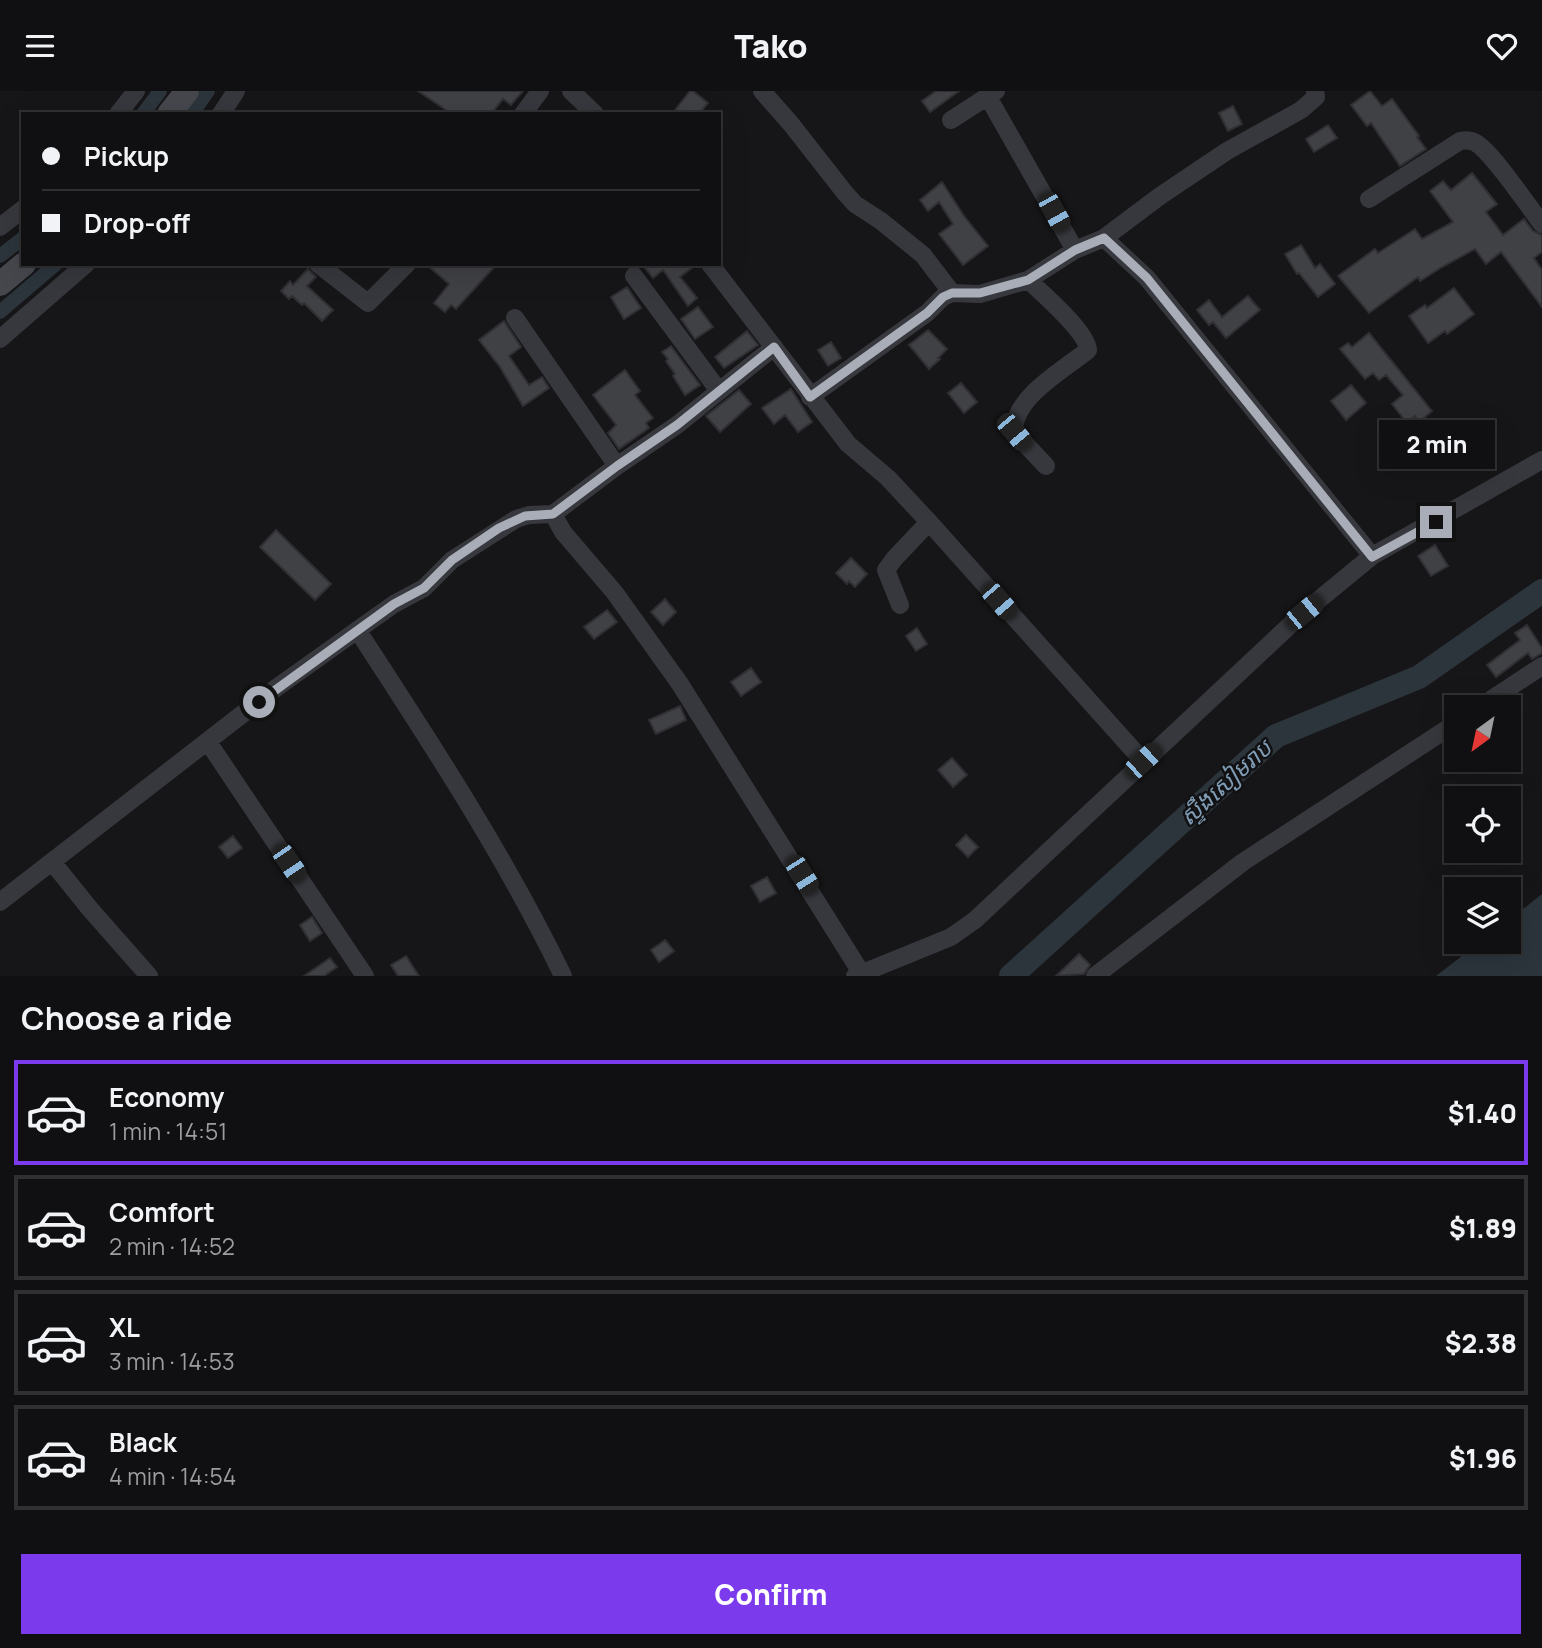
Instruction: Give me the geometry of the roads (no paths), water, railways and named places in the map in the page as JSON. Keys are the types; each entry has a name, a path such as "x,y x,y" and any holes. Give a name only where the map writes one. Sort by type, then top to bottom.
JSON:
{"street":[{"path":"120,112 136,91"},
{"path":"171,112 187,91"},
{"path":"222,112 236,91"},
{"path":"524,112 540,91"},
{"path":"571,91 593,112"},
{"path":"762,91 855,204 923,255 952,293"},
{"path":"810,397 952,293 980,293 1028,280 1075,250 1104,238 1227,151 1301,110 1316,97 1315,91"},
{"path":"951,120 992,94 1075,250"},
{"path":"1369,199 1460,141 1467,140 1475,142 1488,154 1542,224"},
{"path":"0,227 21,211"},
{"path":"1104,238 1147,278 1372,557"},
{"path":"0,284 22,266"},
{"path":"0,339 84,266"},
{"path":"321,266 368,303 405,266"},
{"path":"712,266 848,444 888,478 929,522 1143,761"},
{"path":"634,276 719,391"},
{"path":"1028,280 1088,343 1088,350 1024,402 1014,422 1014,432 1046,466"},
{"path":"515,318 617,466"},
{"path":"0,902 276,688 394,604 424,588 452,560 499,528 525,516 553,514 677,425 774,347"},
{"path":"553,514 563,532 615,593 680,684 858,975 951,937 975,920 1304,612 1372,557 1542,460"},
{"path":"900,605 886,570 929,522"},
{"path":"358,632 485,833 563,976"},
{"path":"1498,695 1542,666"},
{"path":"1096,976 1243,862 1444,731"},
{"path":"208,742 365,976"},
{"path":"53,863 149,976"}],"waterway":[{"path":"144,112 160,91"},
{"path":"193,112 208,91"},
{"path":"0,256 21,240"},
{"path":"0,312 54,266"},
{"name":"ស្ទឹងសៀមរាប","path":"1011,976 1276,736 1419,677 1542,591"}]}
